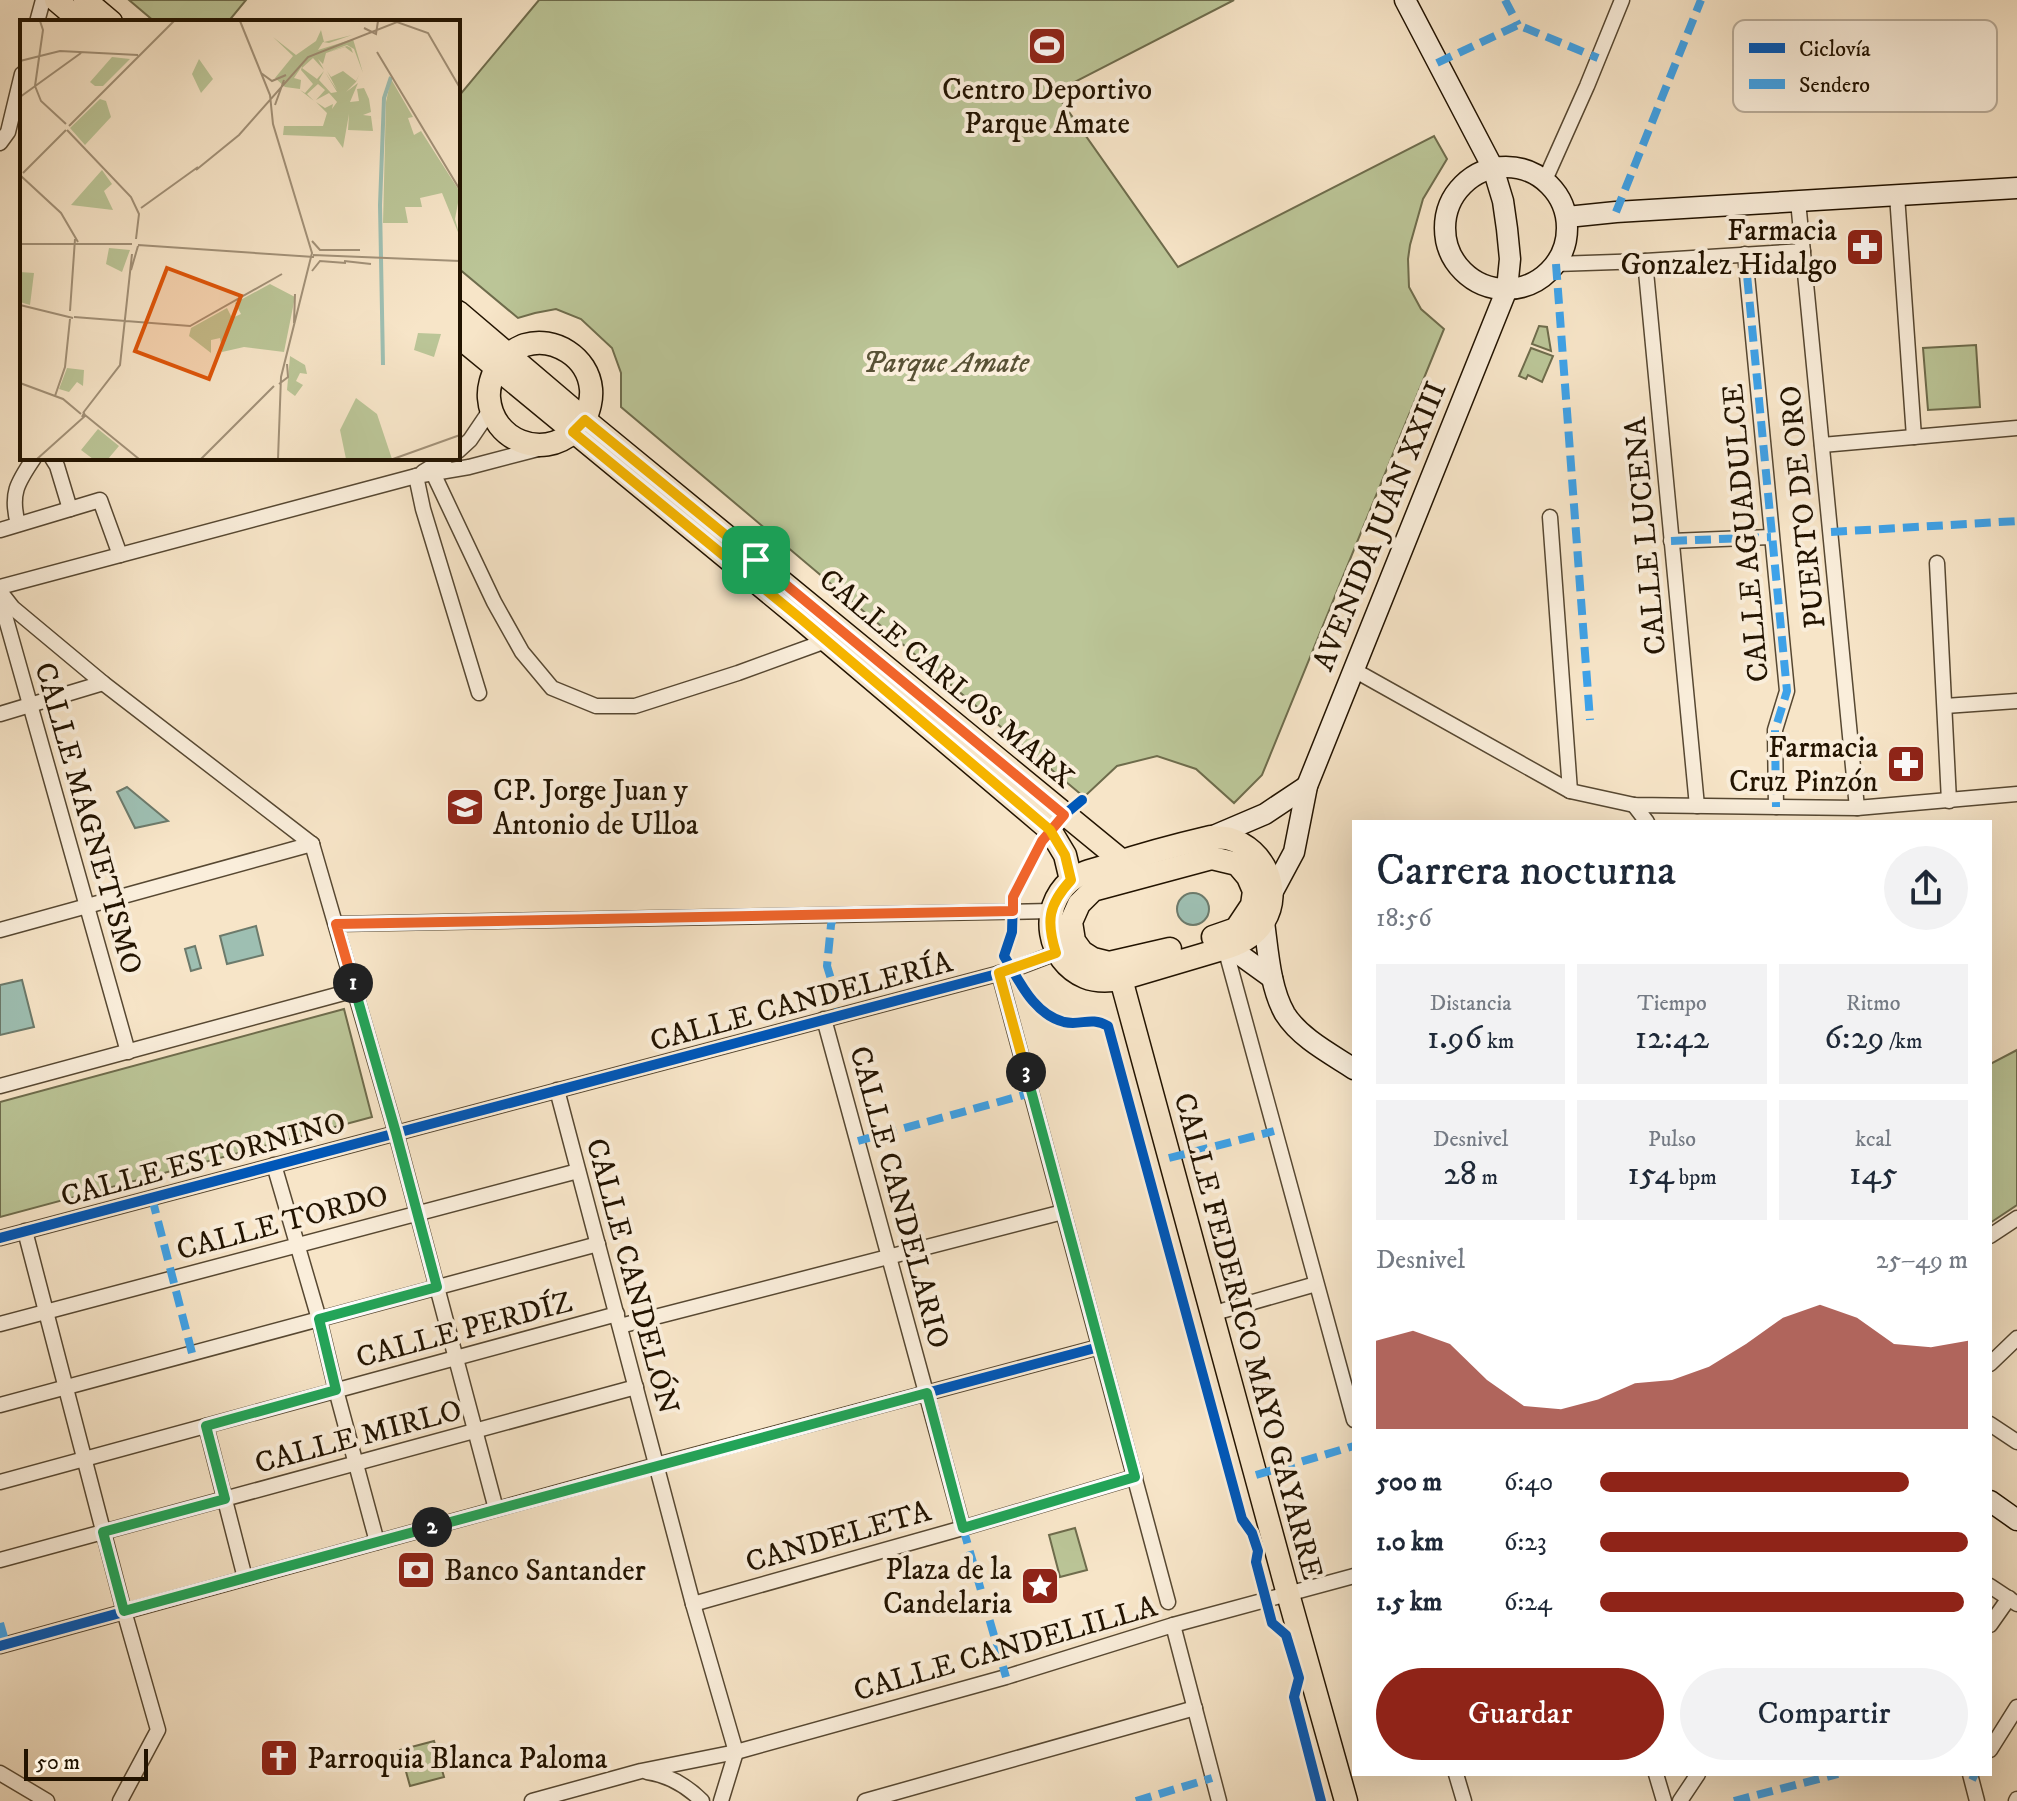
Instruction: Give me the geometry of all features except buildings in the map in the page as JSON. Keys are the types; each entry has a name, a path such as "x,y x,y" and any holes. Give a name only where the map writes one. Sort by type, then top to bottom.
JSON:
{"main road":[{"path":"56,0 80,20"},
{"path":"85,0 109,20"},
{"path":"460,314 572,432"},
{"path":"460,337 502,361"},
{"path":"541,343 558,346 573,355 585,369 591,385 591,403 572,432 541,446 524,444 509,436 498,424 489,395 490,380 502,361 523,345 541,343"},
{"name":"CALLE CARLOS MARX","path":"572,432 800,618 1050,830 1065,855 1071,880"},
{"name":"CALLE CARLOS MARX","path":"572,432 1122,861"},
{"path":"1211,837 1228,838 1245,845 1258,856 1269,874 1272,893 1270,908 1254,934 1227,948 1126,978 1103,981 1087,978 1070,969 1056,953 1050,932 1051,911 1058,894 1071,880 1122,861 1211,837"},
{"path":"1126,978 1144,962 1170,949 1236,929 1252,905 1254,891 1237,864 1212,858 1093,890 1079,904 1071,922 1074,941 1082,952 1093,959 1109,963 1170,949"},
{"name":"CALLE FEDERICO MAYO GAYARRE","path":"1126,978 1211,1314 1346,1801"}],"street":[{"path":"38,20 43,0"},
{"name":"AVENIDA JUAN XXIII","path":"1272,893 1294,852 1307,786 1507,289 1510,259 1507,229 1493,168 1405,0"},
{"path":"1545,180 1622,0"},
{"path":"0,143 8,132 20,82"},
{"path":"1511,167 1529,171 1545,180 1555,191 1567,217 1564,249 1556,264 1543,277 1526,286 1507,289 1478,282 1466,274 1449,249 1446,235 1446,220 1457,192 1479,173 1493,168 1511,167"},
{"path":"1567,217 2017,188"},
{"path":"1897,195 1914,437"},
{"name":"PUERTO DE ORO","path":"1798,201 1857,808"},
{"path":"1556,264 1803,251"},
{"name":"CALLE AGUADULCE","path":"1745,254 1787,691 1775,730 1776,807"},
{"name":"CALLE LUCENA","path":"1645,261 1697,806"},
{"path":"460,449 491,409"},
{"path":"1822,445 2017,428"},
{"path":"496,1509 396,1133 312,844 103,683 13,608 0,589 416,476 469,467 572,432"},
{"path":"18,524 13,506 15,492 33,460"},
{"path":"53,460 70,509"},
{"path":"416,476 443,460"},
{"path":"433,473 494,602 522,652 552,688 596,706 635,706 826,641"},
{"path":"416,476 423,509 479,693"},
{"path":"0,530 100,500 120,555"},
{"path":"1550,517 1570,791"},
{"path":"1671,541 1771,537"},
{"path":"1937,563 1949,801"},
{"name":"CALLE MAGNETISMO","path":"0,598 128,1052"},
{"path":"1354,670 1570,791 1634,805 1857,808 2017,794"},
{"path":"0,714 103,683"},
{"path":"1945,706 2017,701"},
{"path":"1211,837 1265,814 1307,786"},
{"path":"1634,805 1645,820"},
{"path":"0,930 312,844"},
{"path":"336,924 1051,911"},
{"path":"1264,922 1272,978 1285,1015 1305,1036 1352,1068"},
{"path":"1227,948 1272,978"},
{"path":"1227,948 1316,1284 1348,1372 1352,1404"},
{"name":"CALLE CANDELERÍA","path":"557,1090 999,973 1056,953"},
{"path":"999,973 1168,1602"},
{"path":"0,1086 355,990"},
{"name":"CALLE CANDELARIO","path":"824,1019 963,1528"},
{"name":"CALLE ESTORNINO","path":"0,1238 557,1090"},
{"name":"CALLE CANDELÓN","path":"557,1090 693,1604 736,1752"},
{"path":"274,1165 319,1319 377,1542"},
{"name":"CALLE TORDO","path":"0,1324 578,1171"},
{"name":"CALLE PERDÍZ","path":"0,1482 456,1358 889,1257 1063,1212"},
{"path":"1992,1235 2017,1218"},
{"path":"25,1231 158,1730 120,1801"},
{"path":"0,1405 598,1244"},
{"path":"1211,1314 1316,1284"},
{"path":"1992,1362 2017,1338"},
{"path":"0,1646 1099,1347"},
{"name":"CALLE MIRLO","path":"0,1560 636,1387"},
{"path":"1992,1425 2017,1442"},
{"path":"206,1426 245,1578"},
{"name":"CANDELETA","path":"693,1604 1135,1477"},
{"path":"1992,1502 2017,1520"},
{"name":"CALLE CANDELILLA","path":"532,1801 641,1771 736,1752 1006,1677 1173,1625 1352,1577"},
{"path":"1992,1587 2013,1601 1992,1623"},
{"path":"1173,1625 1219,1801"},
{"path":"1992,1747 2017,1707"},
{"path":"865,1801 1195,1708"},
{"path":"721,1801 736,1752"},
{"path":"641,1771 661,1774 692,1791 702,1801"},
{"path":"0,1773 47,1801"},
{"path":"1457,1776 1464,1801"},
{"path":"1657,1776 1664,1801"},
{"path":"1680,1801 1697,1776"},
{"path":"1971,1776 1977,1801"}],"green space":[{"path":"129,0 246,0 230,20 153,20"},
{"name":"Parque Amate","path":"539,0 1234,0 1055,92 1178,267 1434,136 1447,159 1423,199 1410,245 1409,287 1421,309 1444,329 1262,775 1234,803 1196,769 1157,756 1117,766 1084,797 621,407 621,373 612,348 581,319 556,309 518,318 460,270 460,95"},
{"path":"1539,326 1547,327 1551,351 1532,344"},
{"path":"1976,345 1980,407 1928,410 1923,348"},
{"path":"1531,348 1553,356 1542,382 1528,375 1526,379 1519,376"},
{"path":"344,1009 372,1117 0,1217 0,1102"},
{"path":"2017,1050 2017,1205 1992,1222 1992,1063"},
{"path":"1075,1528 1087,1570 1060,1577 1049,1535"},
{"path":"434,1741 444,1777 410,1786 400,1750"}],"shaded area":[{"path":"127,787 168,821 135,828 117,792"},
{"path":"1193,893 1204,898 1209,909 1204,920 1193,925 1182,920 1177,909 1182,898"},
{"path":"256,926 263,955 227,964 220,936"},
{"path":"195,946 201,968 191,971 185,949"},
{"path":"22,980 34,1027 0,1035 0,985"}],"marked path":[{"path":"1505,0 1518,25"},
{"path":"1616,212 1701,0"},
{"path":"1437,63 1518,25 1598,58"},
{"path":"1745,254 1787,691 1775,730 1776,807"},
{"path":"1556,264 1590,720"},
{"path":"1831,532 2017,521"},
{"path":"1671,541 1771,537"},
{"path":"834,914 827,966 839,1015"},
{"path":"858,1141 1031,1093"},
{"path":"1169,1158 1274,1131"},
{"path":"152,1198 192,1353"},
{"path":"1256,1475 1352,1447"},
{"path":"963,1528 1006,1677"},
{"path":"0,1623 6,1644"},
{"path":"1734,1801 1830,1776"},
{"path":"1972,1780 1974,1776"},
{"path":"1136,1801 1212,1778"}],"cycle path":[{"path":"1082,800 1064,815 1042,841 1013,897 1012,932 1004,956 1028,995 1044,1012 1064,1022 1091,1021 1108,1026 1242,1519 1252,1533 1258,1551 1256,1562 1272,1623 1286,1635 1299,1678 1294,1697 1321,1801"},
{"path":"0,1238 1012,970 1056,953"},
{"path":"0,1646 1099,1347"}],"place":[{"name":"Centro Deportivo Parque Amate","path":"1047,46"},
{"name":"Farmacia Gonzalez Hidalgo","path":"1865,247"},
{"name":"Farmacia Cruz Pinzón","path":"1906,764"},
{"name":"CP. Jorge Juan y Antonio de Ulloa","path":"465,807"},
{"name":"Banco Santander","path":"416,1570"},
{"name":"Plaza de la Candelaria","path":"1040,1586"},
{"name":"Parroquia Blanca Paloma","path":"279,1758"}],"route":[{"path":"756,560 585,420 573,432 800,618 1050,830 1065,855 1071,880 1058,894 1051,911 1050,932 1056,953 999,973 1135,1477 963,1528 927,1393 124,1611 103,1532 225,1499 206,1426 336,1390 319,1319 437,1287 336,924 1013,911 1013,897 1042,841 1050,830 1064,815 756,560"}]}
